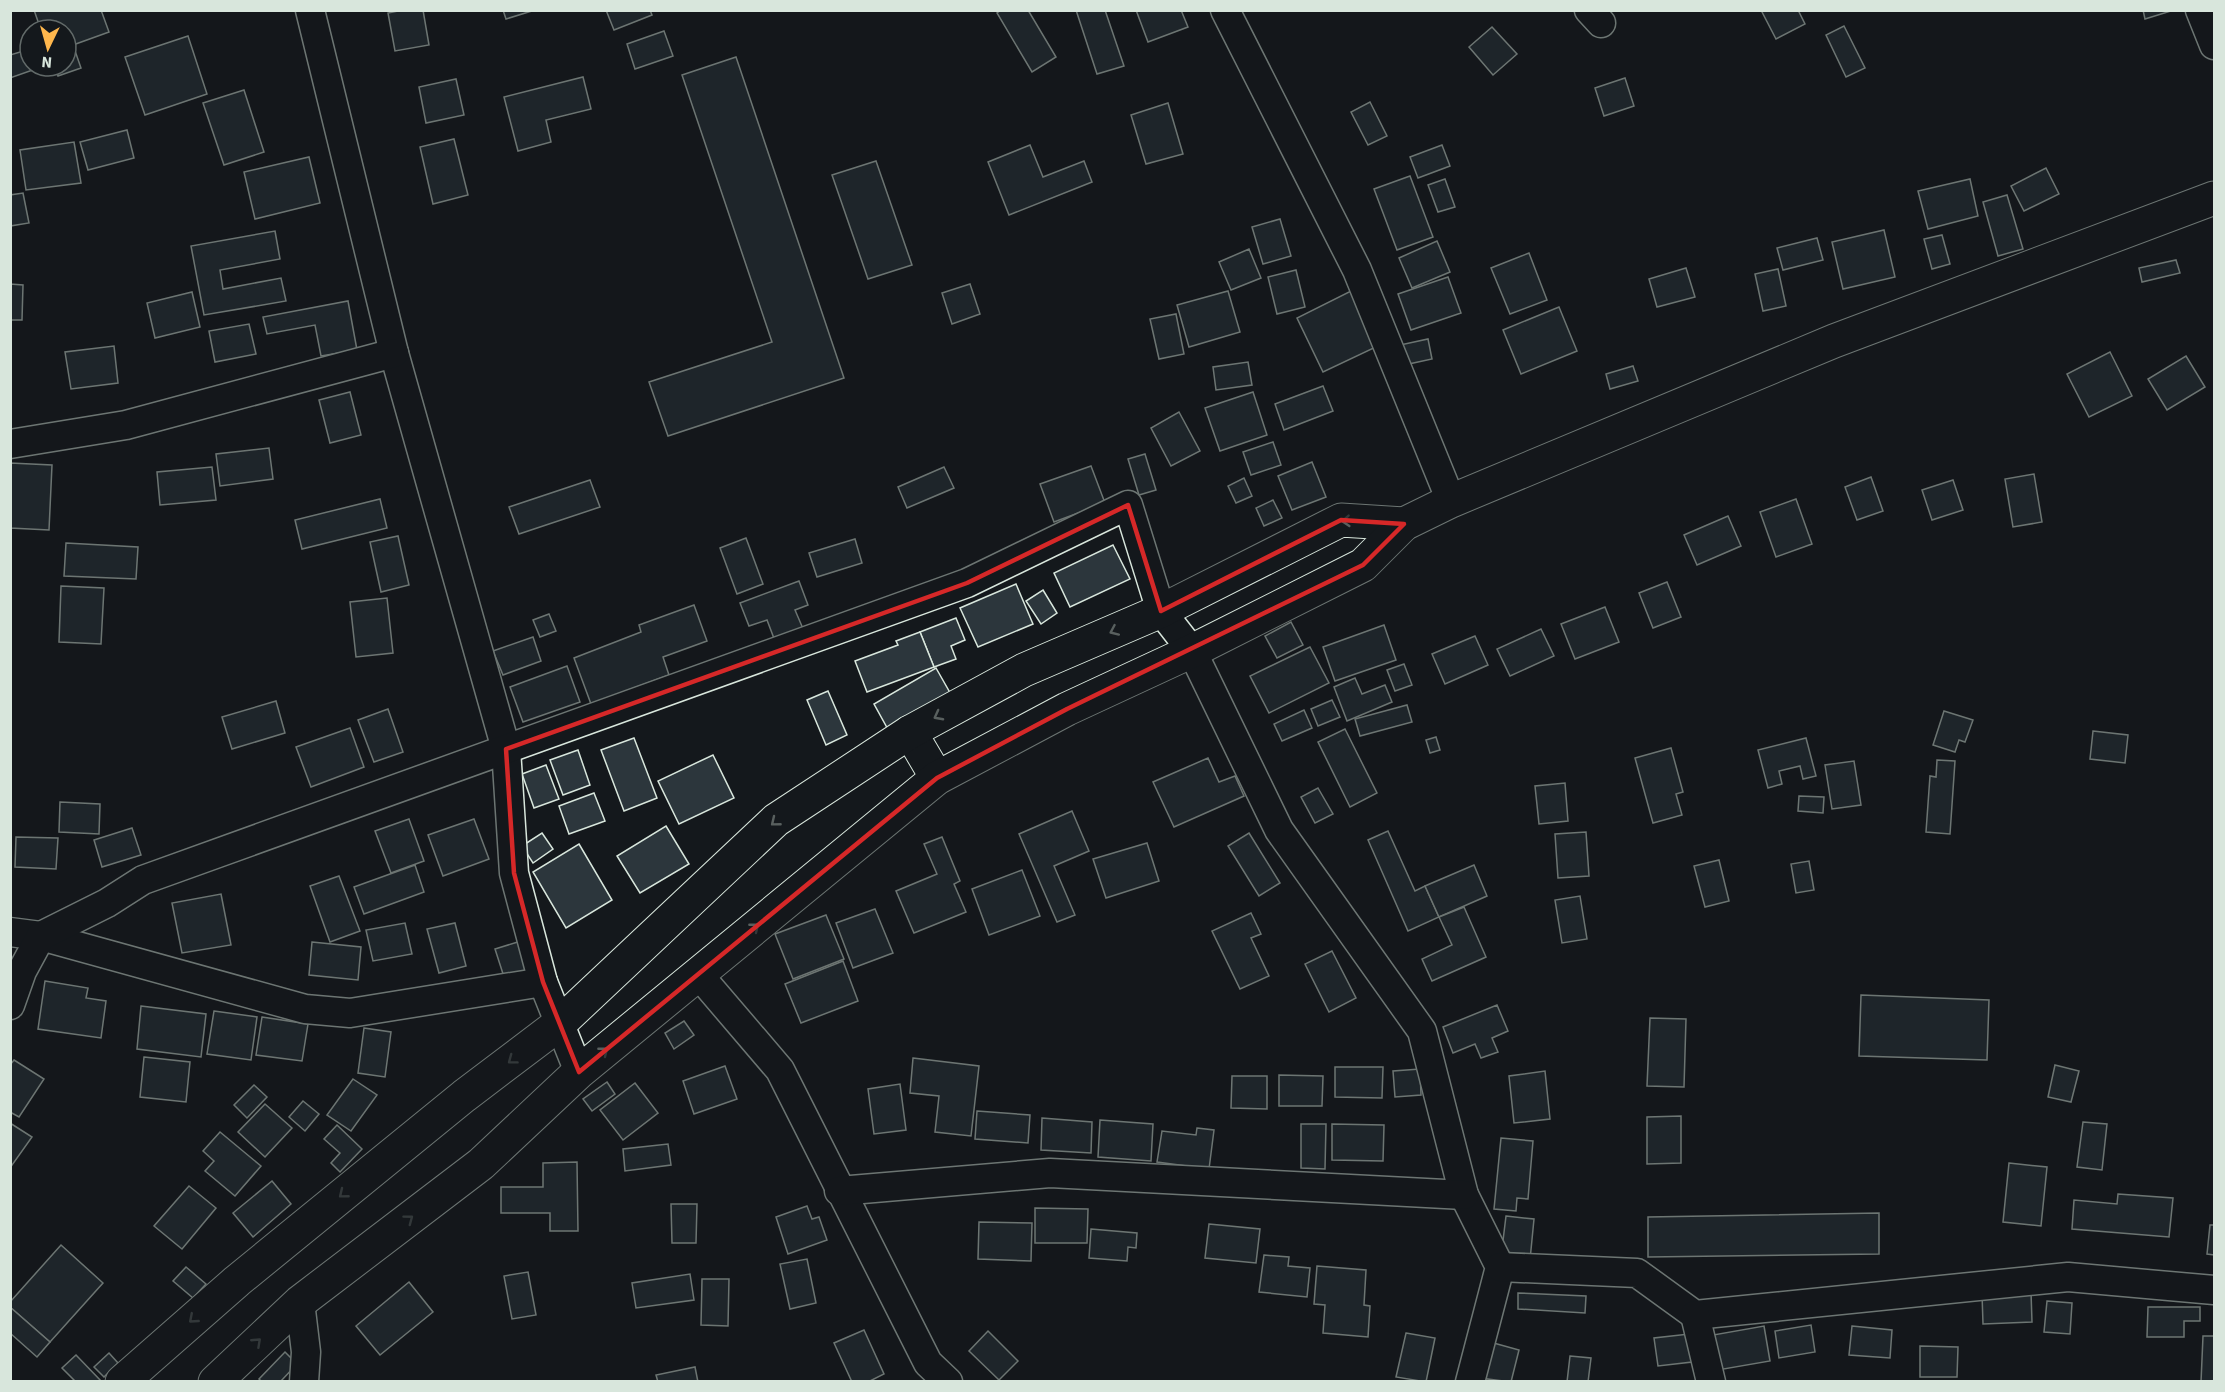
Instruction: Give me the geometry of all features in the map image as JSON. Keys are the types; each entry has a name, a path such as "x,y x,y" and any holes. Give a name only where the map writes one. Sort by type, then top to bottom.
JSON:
{"main road":[{"path":"214,1382 300,1302 481,1164 579,1072 936,778 1067,709 1192,651 1363,565 1404,524 1450,501 1834,341 2214,198"},
{"path":"122,1382 246,1274 464,1096 559,1024 776,820 910,732 1024,670 1161,611 1341,520 1404,524"},
{"path":"910,732 936,778"}],"street":[{"path":"310,10 394,353 506,749 514,873 543,982 579,1072"},
{"path":"1225,10 1357,270 1450,501"},
{"path":"2200,10 2214,45"},
{"path":"10,444 126,425 394,353"},
{"path":"10,1005 22,971 40,936 107,903 143,880 966,583 1128,505 1161,611 1192,651 1279,830 1422,1031 1464,1195 1500,1267 1470,1382"},
{"path":"10,932 40,936 304,1009 350,1013 543,982"},
{"path":"698,974 780,1070 839,1191 928,1363 948,1382"},
{"path":"839,1191 1050,1173 1464,1195"},
{"path":"1500,1267 1637,1273 1695,1315 1711,1382"},
{"path":"1695,1315 2068,1277 2214,1290"},
{"path":"300,1302 306,1352 304,1382"}],"highlighted area":[{"path":"1128,505 1161,611 1341,520 1404,524 1363,565 1067,709 937,778 579,1072 543,982 514,873 506,749 967,583"}],"building":[{"path":"34,10 101,10 109,32 78,43 78,18 37,18"},
{"path":"423,10 429,45 395,51 388,13"},
{"path":"503,10 535,10 506,19"},
{"path":"606,10 650,10 652,15 614,30"},
{"path":"1001,10 1028,10 1056,57 1032,72 997,13"},
{"path":"1076,10 1105,10 1124,66 1097,74"},
{"path":"1136,10 1181,10 1188,27 1148,42"},
{"path":"1761,10 1798,10 1805,24 1776,39"},
{"path":"2143,10 2171,10 2171,11 2145,19"},
{"path":"1844,26 1865,68 1846,77 1826,35"},
{"path":"1492,27 1517,54 1493,75 1469,47"},
{"path":"664,31 673,56 635,69 627,44"},
{"path":"188,36 207,94 145,115 125,57"},
{"path":"18,53 18,75 10,78 10,55"},
{"path":"736,57 844,378 668,436 649,382 772,342 682,75"},
{"path":"583,77 591,109 546,120 551,142 518,151 504,97"},
{"path":"1625,78 1634,106 1604,116 1595,88"},
{"path":"456,79 464,115 426,123 419,87"},
{"path":"244,90 264,152 224,165 203,103"},
{"path":"1370,102 1387,136 1368,145 1351,112"},
{"path":"1168,103 1183,154 1146,164 1131,115"},
{"path":"127,130 134,158 88,170 80,142"},
{"path":"454,139 468,195 433,204 420,147"},
{"path":"74,142 81,183 26,190 20,150"},
{"path":"1030,145 1043,177 1084,161 1092,182 1009,215 988,162"},
{"path":"1442,145 1450,166 1418,178 1410,157"},
{"path":"309,157 320,203 255,219 244,172"},
{"path":"876,161 912,265 868,279 832,175"},
{"path":"2046,168 2059,194 2024,211 2011,186"},
{"path":"1410,176 1433,237 1397,250 1374,189"},
{"path":"1445,179 1455,207 1438,212 1428,185"},
{"path":"1970,179 1978,216 1928,229 1918,191"},
{"path":"23,193 29,223 10,226 10,195"},
{"path":"2007,195 2023,249 1998,256 1983,202"},
{"path":"1280,219 1291,256 1263,264 1252,227"},
{"path":"1884,230 1895,277 1843,289 1832,242"},
{"path":"275,231 280,259 220,270 223,289 281,278 286,301 204,315 191,246"},
{"path":"1942,235 1950,264 1932,269 1924,239"},
{"path":"1817,238 1823,260 1783,270 1777,248"},
{"path":"1437,241 1450,272 1412,288 1399,258"},
{"path":"1249,249 1261,278 1231,290 1219,262"},
{"path":"1529,253 1547,300 1510,314 1491,268"},
{"path":"2176,260 2180,273 2142,282 2139,268"},
{"path":"1686,268 1695,297 1657,307 1649,279"},
{"path":"1778,269 1786,306 1763,311 1755,274"},
{"path":"1296,270 1305,307 1277,314 1268,277"},
{"path":"1448,277 1461,313 1411,330 1398,294"},
{"path":"10,284 23,285 22,320 10,320"},
{"path":"970,284 980,314 952,324 942,293"},
{"path":"1228,291 1240,332 1189,347 1177,305"},
{"path":"1351,291 1378,346 1323,372 1297,318"},
{"path":"192,292 200,327 155,338 147,303"},
{"path":"348,301 357,350 321,356 315,325 267,334 263,317"},
{"path":"1559,307 1577,351 1521,374 1503,330"},
{"path":"1176,314 1184,354 1159,359 1150,319"},
{"path":"249,324 256,354 215,362 209,331"},
{"path":"1428,339 1432,359 1404,365 1400,345"},
{"path":"114,346 118,383 71,389 65,352"},
{"path":"2110,352 2132,396 2089,417 2067,374"},
{"path":"2186,356 2205,387 2167,410 2148,379"},
{"path":"1248,362 1252,385 1216,390 1213,367"},
{"path":"1633,366 1638,381 1610,389 1606,374"},
{"path":"1323,386 1333,411 1284,430 1275,404"},
{"path":"350,392 361,435 330,443 319,400"},
{"path":"1253,392 1267,435 1220,451 1205,408"},
{"path":"1179,412 1200,451 1171,466 1151,428"},
{"path":"1273,442 1281,465 1251,475 1243,452"},
{"path":"269,448 273,479 220,486 216,454"},
{"path":"1145,454 1156,490 1139,495 1128,459"},
{"path":"1312,462 1326,497 1292,510 1278,476"},
{"path":"10,463 52,465 49,530 10,528"},
{"path":"1091,466 1105,503 1054,522 1040,484"},
{"path":"212,467 216,500 160,505 157,472"},
{"path":"944,467 954,488 907,508 898,487"},
{"path":"2034,474 2042,522 2013,527 2005,479"},
{"path":"1871,477 1883,511 1857,520 1845,487"},
{"path":"1244,478 1252,496 1236,503 1228,486"},
{"path":"590,480 600,507 519,534 509,507"},
{"path":"1953,480 1963,510 1932,520 1922,490"},
{"path":"380,499 387,528 302,549 295,520"},
{"path":"1796,499 1812,544 1776,557 1760,512"},
{"path":"1273,500 1282,518 1264,526 1256,508"},
{"path":"1728,516 1741,546 1697,565 1684,535"},
{"path":"398,536 409,585 381,592 370,542"},
{"path":"746,538 763,584 737,594 720,548"},
{"path":"855,539 862,563 817,577 809,553"},
{"path":"66,543 138,547 136,579 64,576"},
{"path":"1113,545 1130,579 1070,607 1054,573"},
{"path":"799,581 808,605 795,610 804,631 775,641 767,620 749,626 740,603"},
{"path":"1667,582 1681,617 1653,628 1639,593"},
{"path":"1016,584 1033,624 978,647 960,608"},
{"path":"61,586 104,588 101,644 59,642"},
{"path":"1043,590 1057,613 1041,624 1026,601"},
{"path":"387,598 393,653 356,657 350,602"},
{"path":"694,605 707,641 663,657 669,675 591,704 574,658 641,632 639,625"},
{"path":"1605,607 1619,642 1575,659 1561,624"},
{"path":"549,614 556,631 540,637 533,620"},
{"path":"956,618 965,640 951,646 956,659 934,667 920,632"},
{"path":"1291,622 1303,645 1277,658 1265,636"},
{"path":"1384,625 1396,660 1335,681 1323,647"},
{"path":"1541,629 1554,656 1510,676 1497,649"},
{"path":"920,632 934,667 867,692 855,661 898,645 896,641"},
{"path":"1475,636 1488,665 1445,684 1432,654"},
{"path":"533,637 541,661 503,675 493,651"},
{"path":"1310,647 1329,683 1269,713 1250,676"},
{"path":"1404,664 1412,685 1395,691 1387,670"},
{"path":"567,666 580,702 523,722 510,687"},
{"path":"936,668 953,698 890,733 874,704"},
{"path":"1355,678 1362,694 1385,685 1392,702 1347,721 1334,687"},
{"path":"828,691 847,735 826,745 807,700"},
{"path":"1332,700 1340,717 1318,726 1311,709"},
{"path":"276,701 285,733 232,749 222,717"},
{"path":"1407,705 1412,722 1360,736 1355,719"},
{"path":"388,709 403,752 374,762 358,720"},
{"path":"1304,710 1312,728 1282,741 1274,724"},
{"path":"1944,711 1973,720 1965,742 1959,740 1955,752 1933,745"},
{"path":"350,728 364,767 311,787 296,747"},
{"path":"1345,729 1377,793 1350,807 1318,742"},
{"path":"2093,731 2128,735 2125,763 2090,759"},
{"path":"1436,737 1440,750 1430,753 1426,740"},
{"path":"634,738 657,798 624,811 601,750"},
{"path":"1806,738 1816,776 1803,779 1800,766 1779,771 1782,784 1768,788 1758,750"},
{"path":"1671,748 1683,792 1676,794 1682,815 1653,823 1635,758"},
{"path":"578,750 590,785 563,795 550,760"},
{"path":"713,755 734,798 679,824 658,781"},
{"path":"1208,758 1219,782 1235,776 1244,796 1174,827 1153,782"},
{"path":"1937,760 1955,761 1950,834 1926,832 1930,776 1936,777"},
{"path":"1854,761 1861,805 1832,809 1825,765"},
{"path":"546,765 559,799 534,808 522,774"},
{"path":"1565,783 1568,821 1539,824 1535,786"},
{"path":"1318,788 1333,814 1315,823 1301,797"},
{"path":"594,793 605,821 569,834 559,806"},
{"path":"1799,796 1824,797 1823,813 1798,811"},
{"path":"60,802 100,804 99,834 59,832"},
{"path":"1072,811 1089,851 1054,866 1075,915 1057,922 1019,834"},
{"path":"409,819 424,861 391,873 375,831"},
{"path":"474,819 489,859 443,876 428,835"},
{"path":"666,826 689,864 640,893 617,856"},
{"path":"132,828 141,855 102,867 94,840"},
{"path":"1388,831 1415,891 1425,886 1439,917 1408,931 1368,840"},
{"path":"1586,832 1589,876 1558,878 1555,834"},
{"path":"542,833 553,849 533,863 522,846"},
{"path":"1249,833 1280,883 1259,896 1228,846"},
{"path":"16,837 58,838 56,869 15,867"},
{"path":"942,837 960,881 954,884 966,912 914,933 896,891 937,874 924,844"},
{"path":"1147,843 1159,881 1106,898 1093,859"},
{"path":"579,844 612,900 566,928 533,872"},
{"path":"1719,860 1729,901 1705,907 1694,866"},
{"path":"1809,861 1814,890 1796,893 1791,864"},
{"path":"415,865 424,892 364,914 354,887"},
{"path":"1474,865 1487,896 1439,917 1425,886"},
{"path":"1022,870 1040,916 989,935 972,889"},
{"path":"339,876 360,931 330,942 310,886"},
{"path":"221,894 231,945 182,953 172,903"},
{"path":"1580,896 1587,939 1562,943 1555,900"},
{"path":"1464,907 1486,957 1432,981 1422,959 1452,945 1439,917"},
{"path":"875,909 893,953 853,968 836,923"},
{"path":"1251,913 1261,934 1251,938 1269,976 1240,989 1212,931"},
{"path":"826,915 844,959 793,979 775,934"},
{"path":"405,923 412,954 373,961 366,930"},
{"path":"455,923 466,966 439,973 427,929"},
{"path":"521,941 531,973 505,980 495,949"},
{"path":"312,942 361,947 358,980 309,975"},
{"path":"1332,951 1356,998 1329,1012 1305,964"},
{"path":"843,961 858,1001 801,1023 785,984"},
{"path":"45,981 88,988 86,998 106,1001 101,1038 38,1029"},
{"path":"1861,995 1989,1000 1987,1060 1859,1056"},
{"path":"1497,1005 1508,1031 1492,1038 1498,1052 1481,1058 1475,1044 1453,1053 1443,1027"},
{"path":"141,1006 206,1014 201,1057 137,1049"},
{"path":"214,1011 257,1017 251,1060 207,1054"},
{"path":"262,1017 308,1024 302,1061 256,1055"},
{"path":"1650,1018 1686,1019 1684,1087 1647,1086"},
{"path":"684,1021 694,1035 674,1049 665,1033"},
{"path":"364,1028 391,1032 385,1077 358,1073"},
{"path":"144,1057 190,1062 186,1102 140,1097"},
{"path":"913,1058 979,1066 971,1136 935,1132 939,1096 910,1093"},
{"path":"14,1060 44,1079 19,1117 10,1112 10,1065"},
{"path":"2055,1065 2079,1071 2071,1102 2048,1097"},
{"path":"725,1066 737,1099 694,1114 683,1081"},
{"path":"1335,1067 1383,1067 1382,1098 1335,1097"},
{"path":"1420,1069 1421,1095 1395,1097 1393,1071"},
{"path":"1545,1071 1550,1119 1514,1123 1509,1076"},
{"path":"1279,1075 1323,1076 1322,1106 1279,1106"},
{"path":"1232,1076 1267,1076 1267,1109 1231,1108"},
{"path":"353,1079 377,1095 351,1131 327,1115"},
{"path":"607,1082 615,1094 592,1111 583,1099"},
{"path":"635,1083 658,1113 623,1140 600,1110"},
{"path":"900,1084 906,1130 874,1134 868,1089"},
{"path":"254,1085 267,1097 247,1118 234,1105"},
{"path":"303,1101 319,1114 305,1131 289,1117"},
{"path":"265,1104 292,1128 265,1157 238,1132"},
{"path":"977,1111 1030,1115 1028,1143 975,1139"},
{"path":"1681,1116 1681,1163 1647,1164 1647,1117"},
{"path":"1042,1118 1092,1122 1091,1153 1041,1150"},
{"path":"1100,1120 1153,1124 1151,1161 1098,1157"},
{"path":"2083,1122 2107,1124 2102,1170 2077,1167"},
{"path":"10,1123 32,1137 10,1168"},
{"path":"1301,1124 1326,1124 1325,1169 1301,1168"},
{"path":"1332,1124 1384,1125 1383,1161 1332,1160"},
{"path":"337,1125 362,1149 340,1172 331,1163 340,1153 324,1139"},
{"path":"1197,1128 1214,1130 1209,1169 1157,1162 1162,1131 1196,1135"},
{"path":"220,1132 261,1166 235,1196 205,1171 214,1161 203,1151"},
{"path":"1501,1138 1533,1141 1528,1199 1517,1198 1516,1211 1494,1209"},
{"path":"668,1144 671,1165 625,1171 623,1149"},
{"path":"577,1162 578,1231 550,1231 550,1213 501,1213 501,1187 543,1187 543,1163"},
{"path":"2009,1163 2047,1167 2041,1226 2003,1222"},
{"path":"272,1181 291,1204 253,1237 233,1213"},
{"path":"189,1186 216,1208 182,1249 154,1226"},
{"path":"2118,1194 2173,1198 2169,1237 2072,1229 2074,1200 2117,1204"},
{"path":"671,1204 697,1204 696,1243 672,1243"},
{"path":"807,1206 812,1219 819,1217 827,1240 788,1254 776,1217"},
{"path":"1035,1208 1088,1209 1087,1243 1035,1243"},
{"path":"1879,1213 1879,1254 1648,1257 1648,1217"},
{"path":"1506,1216 1534,1219 1530,1260 1501,1257"},
{"path":"979,1222 1032,1223 1031,1261 978,1259"},
{"path":"1209,1224 1260,1229 1256,1263 1205,1258"},
{"path":"2210,1225 2214,1225 2214,1255 2207,1254"},
{"path":"1091,1229 1137,1233 1136,1248 1128,1247 1127,1261 1089,1258"},
{"path":"61,1245 103,1283 50,1342 10,1307 10,1302"},
{"path":"1264,1255 1289,1257 1288,1266 1310,1268 1307,1297 1259,1292"},
{"path":"807,1259 816,1303 790,1309 780,1264"},
{"path":"1317,1266 1366,1270 1364,1305 1370,1306 1368,1337 1323,1333 1325,1305 1314,1304"},
{"path":"186,1267 206,1284 193,1298 173,1281"},
{"path":"528,1272 536,1315 512,1319 504,1276"},
{"path":"690,1274 694,1300 636,1308 632,1283"},
{"path":"702,1279 729,1279 728,1326 701,1325"},
{"path":"409,1282 433,1312 380,1355 356,1326"},
{"path":"2031,1292 2032,1322 1983,1324 1982,1294"},
{"path":"1518,1293 1586,1296 1585,1313 1518,1309"},
{"path":"2047,1301 2072,1303 2070,1334 2044,1332"},
{"path":"10,1307 50,1342 37,1357 10,1333"},
{"path":"2148,1307 2200,1307 2200,1321 2184,1321 2184,1337 2147,1337"},
{"path":"1811,1325 1815,1352 1779,1358 1775,1331"},
{"path":"1764,1326 1770,1361 1718,1370 1713,1335"},
{"path":"1852,1326 1892,1330 1890,1358 1849,1355"},
{"path":"864,1330 884,1374 868,1382 852,1382 834,1343"},
{"path":"988,1331 1018,1361 999,1380 969,1351"},
{"path":"1406,1333 1435,1338 1426,1382 1396,1377"},
{"path":"1689,1334 1692,1362 1658,1366 1654,1338"},
{"path":"2203,1336 2214,1336 2214,1382 2201,1382"},
{"path":"1490,1342 1519,1350 1511,1382 1480,1378"},
{"path":"1920,1346 1958,1347 1957,1377 1920,1377"},
{"path":"285,1352 297,1364 280,1382 262,1382 259,1379"},
{"path":"109,1353 118,1363 104,1377 94,1367"},
{"path":"76,1355 102,1382 76,1382 62,1368"},
{"path":"1570,1356 1591,1358 1588,1382 1567,1382"},
{"path":"695,1367 698,1382 658,1382 656,1375"}]}
